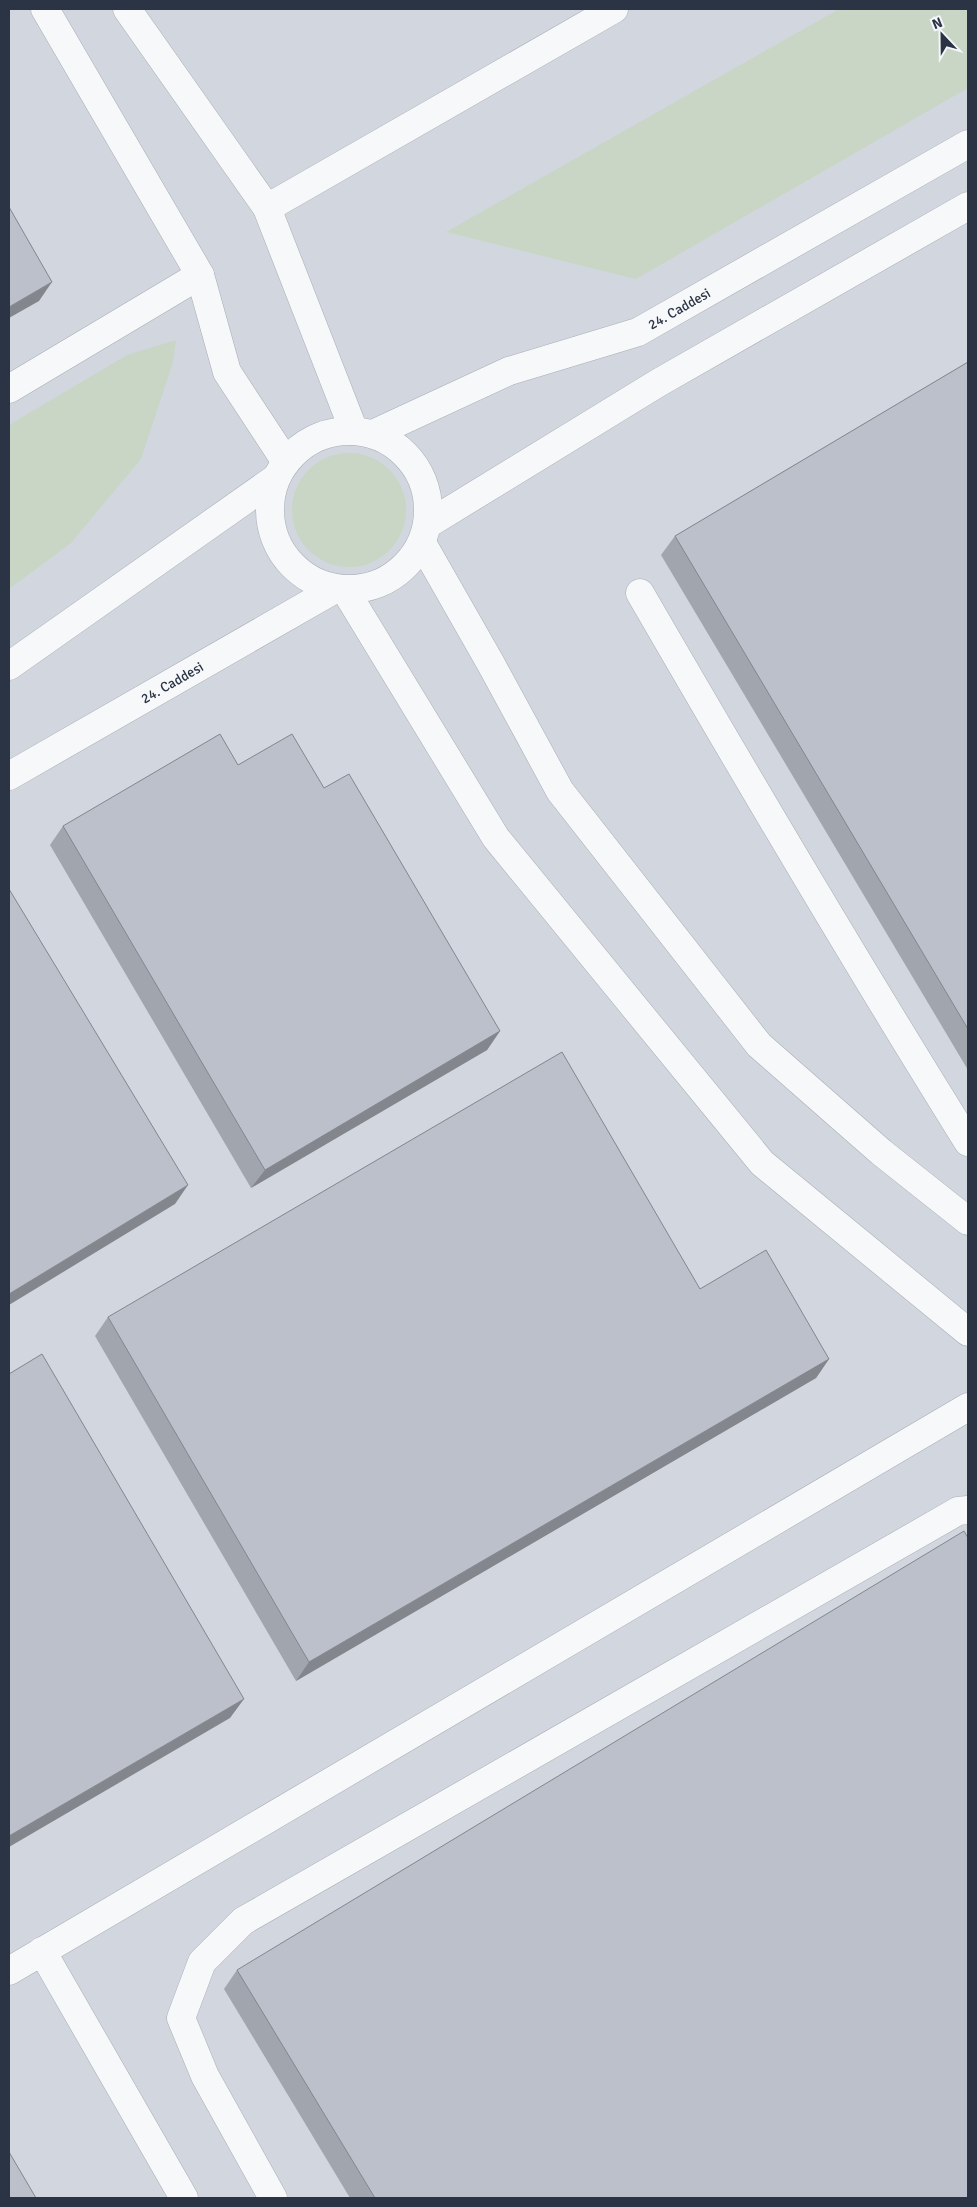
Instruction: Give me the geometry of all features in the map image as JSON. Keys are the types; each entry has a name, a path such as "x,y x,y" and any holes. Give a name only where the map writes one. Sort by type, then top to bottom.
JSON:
{"street":[{"path":"9,666 281,470 300,448 316,438 334,432 363,432 390,442 406,454 418,468 426,486 429,505 425,533 412,559 399,573 364,589 340,589 308,579 293,567 281,552 273,535 270,516 271,497 281,470 227,372 200,275 45,9"},
{"path":"127,9 267,208 363,432"},
{"path":"267,208 614,9"},
{"name":"24. Caddesi","path":"363,432 509,371 638,332 968,144"},
{"path":"425,533 658,383 968,206"},
{"path":"9,389 200,275"},
{"path":"425,533 491,664 560,791 759,1045 881,1152 968,1221"},
{"path":"340,589 496,838 762,1163 968,1332"},
{"name":"24. Caddesi","path":"9,776 340,589"},
{"path":"640,593 783,839 968,1142"},
{"path":"9,1971 968,1407"},
{"path":"273,2198 205,2076 182,2018 202,1962 242,1921 958,1511 968,1510"},
{"path":"42,1951 184,2198"}],"shaded area":[{"path":"9,9 968,9 968,2198 9,2198"}],"green space":[{"path":"839,9 968,9 968,88 636,279 446,232"},
{"path":"176,340 173,362 141,459 71,543 9,589 9,425 127,355"},
{"path":"349,453 371,457 389,470 402,488 406,510 402,532 389,550 371,563 349,567 327,563 309,550 296,532 292,510 296,488 309,470 327,457"}],"building":[{"path":"9,207 52,282 9,307"},
{"path":"968,362 968,1029 675,536"},
{"path":"220,734 238,765 292,734 324,788 349,774 500,1031 265,1170 63,826"},
{"path":"9,889 188,1185 9,1294"},
{"path":"562,1052 700,1289 766,1250 829,1359 309,1662 108,1317"},
{"path":"42,1354 244,1699 9,1836 9,1374"},
{"path":"964,1531 968,1538 968,2198 375,2198 237,1970"},
{"path":"9,2152 36,2198 9,2198"}]}
